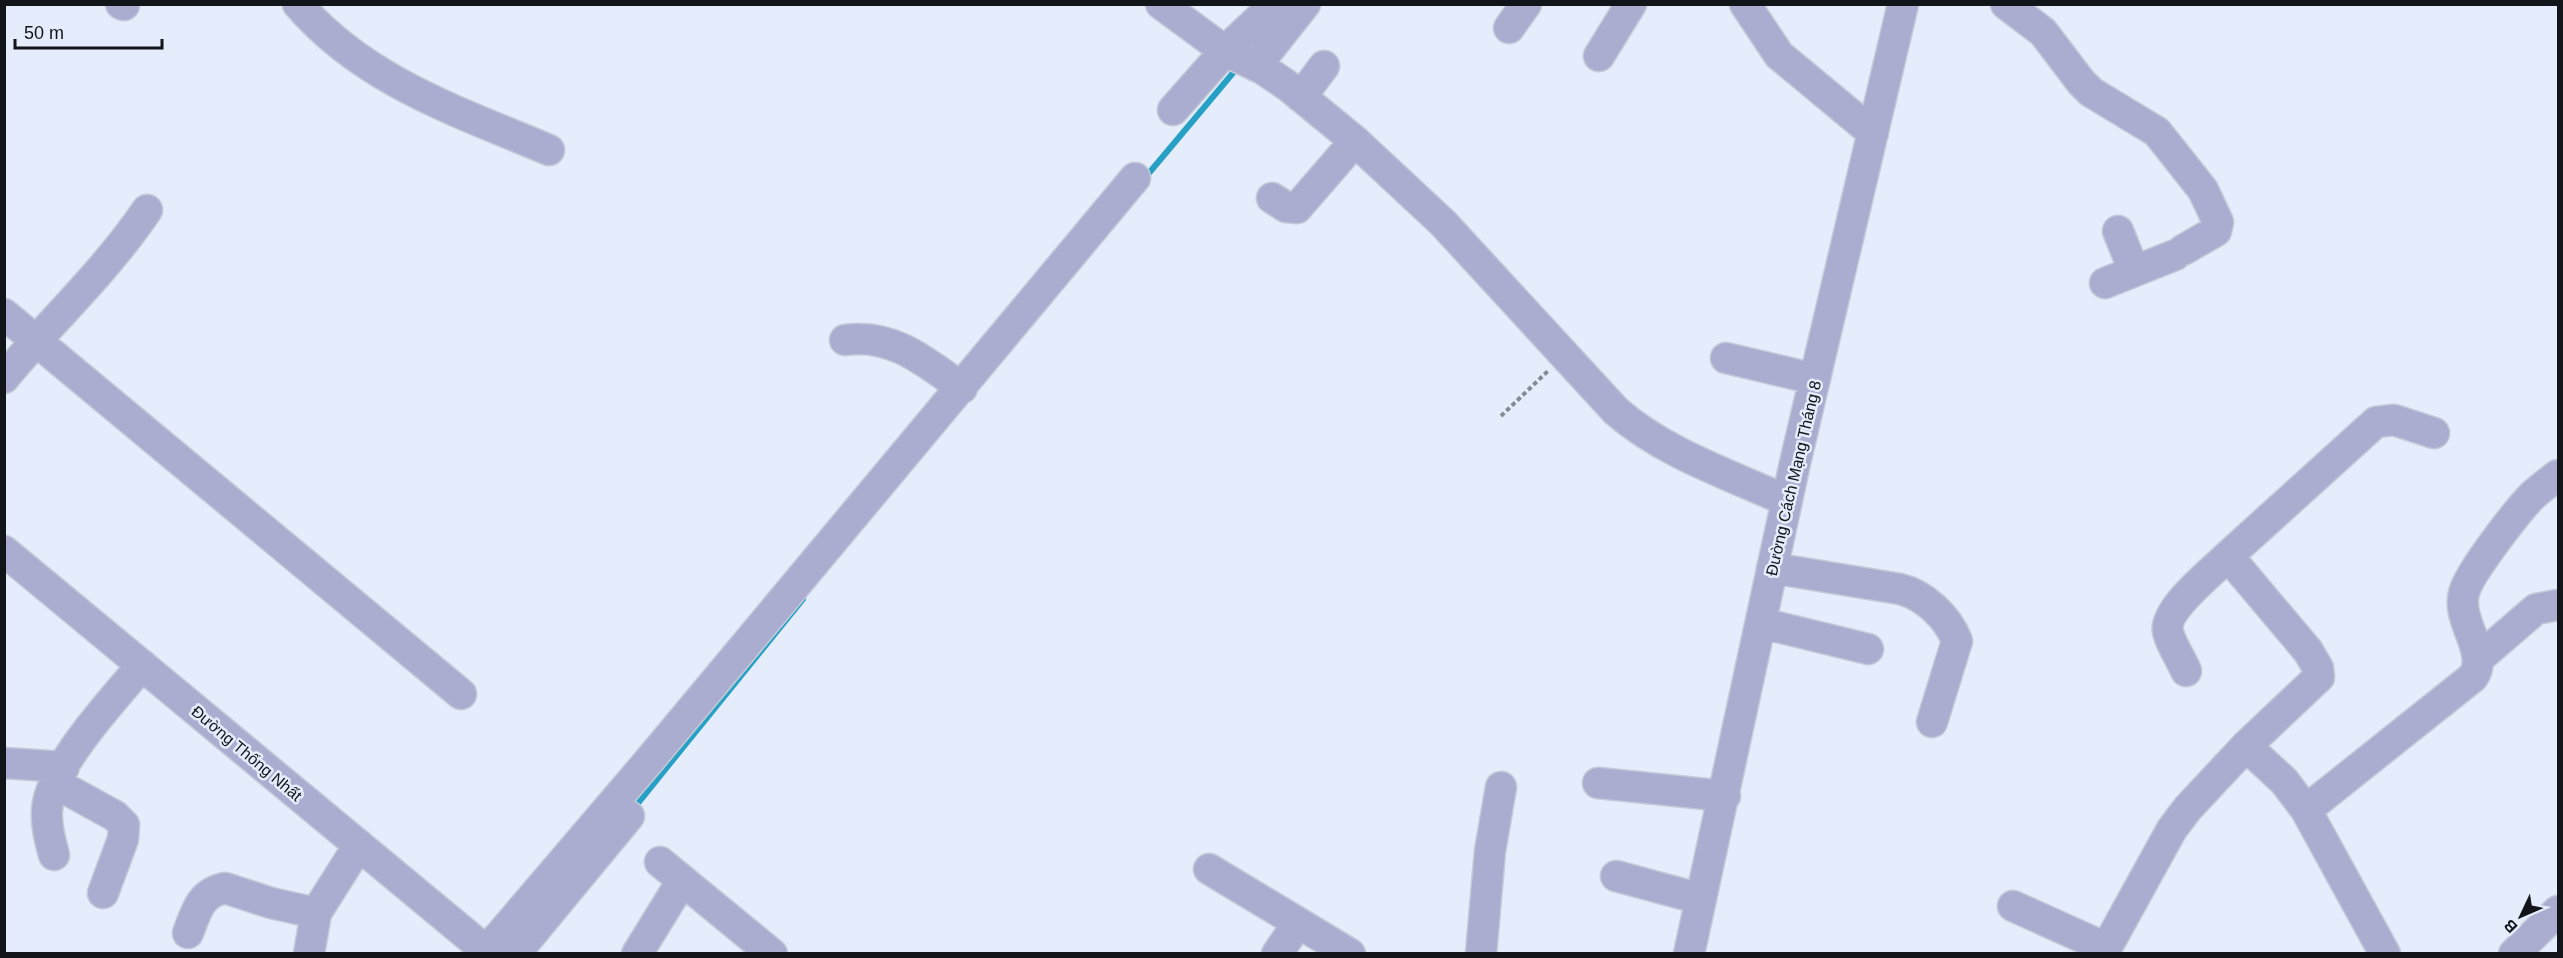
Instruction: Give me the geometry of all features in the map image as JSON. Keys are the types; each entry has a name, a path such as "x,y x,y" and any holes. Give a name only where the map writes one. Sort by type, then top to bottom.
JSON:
{"street":[{"path":"298,4 335,40 373,70 414,94 549,150"},
{"path":"1161,4 1242,59 1288,86 1355,141 1443,223 1616,411 1639,431 1662,445 1787,501"},
{"path":"1242,59 1275,4"},
{"path":"1173,110 1242,59 1305,4"},
{"path":"1599,56 1631,4"},
{"path":"1745,4 1779,54 1873,132"},
{"name":"Đường Cách Mạng Tháng 8","path":"1689,954 1787,501 1903,4"},
{"path":"2006,4 2043,32 2091,92 2157,132 2204,190 2218,222 2216,231 2183,254 2137,279 2105,283"},
{"path":"1301,97 1324,66"},
{"path":"1272,198 1292,210 1297,208 1355,141"},
{"path":"1140,183 493,953 648,762 962,388 1140,183"},
{"path":"4,378 35,340 94,281 123,246 147,210"},
{"path":"2118,231 2137,279"},
{"path":"4,314 461,694"},
{"path":"845,340 867,338 906,349 962,388"},
{"path":"1726,358 1815,379"},
{"path":"2186,670 2168,631 2170,617 2177,606 2228,556 2376,422 2394,420 2434,433"},
{"path":"2306,810 2473,677 2478,669 2478,659 2463,610 2463,594 2470,578 2526,503 2559,475"},
{"name":"Đường Thống Nhất","path":"4,551 359,846 493,953"},
{"path":"2013,906 2104,951 2172,829 2188,808 2246,746 2319,677 2318,668 2308,651 2228,556"},
{"path":"1772,568 1900,589 1914,592 1926,600 1957,641 1932,722"},
{"path":"2478,659 2536,609 2559,604"},
{"path":"1761,623 1868,649"},
{"path":"54,855 48,835 47,808 60,775 74,750 142,665"},
{"path":"2246,746 2284,781 2306,810 2385,954"},
{"path":"4,763 60,775 124,825 126,832 103,893"},
{"path":"1598,783 1725,795"},
{"path":"1481,954 1490,851 1501,787"},
{"path":"309,954 316,913 359,846"},
{"path":"660,862 772,954"},
{"path":"1209,869 1350,954"},
{"path":"1616,876 1701,898"},
{"path":"637,954 682,881"},
{"path":"188,933 199,903 206,896 225,888 271,903 316,913"},
{"path":"2514,954 2559,911"},
{"path":"1277,954 1298,923"}],"path":[{"path":"1501,416 1564,355"}],"waterway":[{"path":"1144,179 1238,67"},
{"path":"634,808 803,599"}]}
